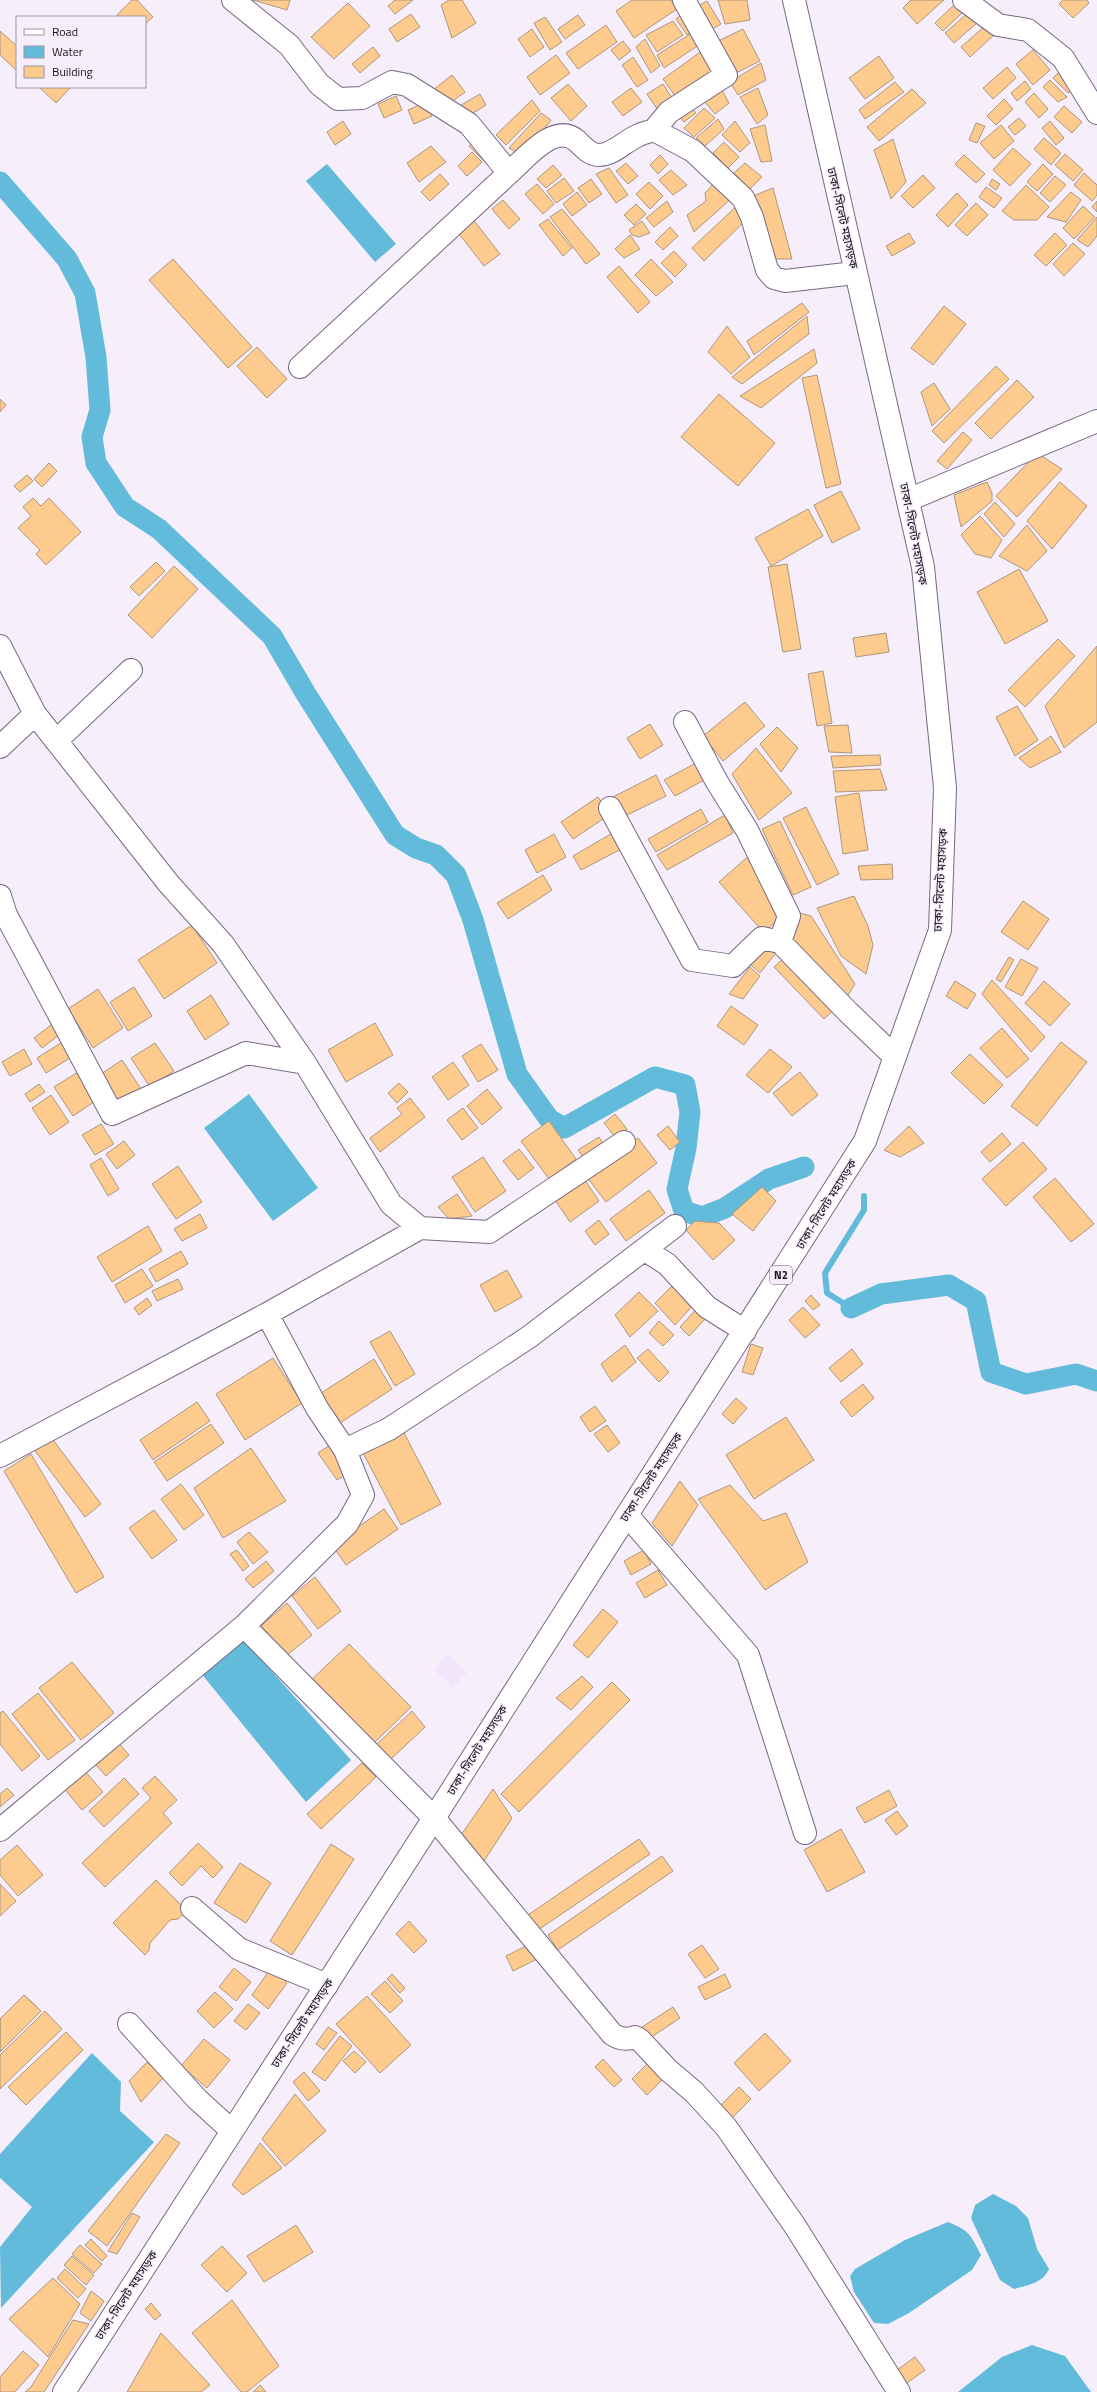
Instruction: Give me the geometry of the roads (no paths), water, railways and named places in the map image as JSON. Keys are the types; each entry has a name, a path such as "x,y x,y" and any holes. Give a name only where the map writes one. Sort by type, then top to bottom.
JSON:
{"main road":[{"path":"234,0 289,45 319,84 338,99 362,98 392,82 407,85 469,124 510,173"},
{"path":"300,367 544,142 558,134 572,137 589,153 599,156 610,153 636,136 654,130 669,112 726,75 684,0"},
{"name":"ঢাকা-সিলেট মহাসড়ক","path":"64,2392 434,1818 865,1141 940,930 945,788 923,567 794,0"},
{"path":"964,0 998,25 1028,30 1063,58 1097,113"},
{"path":"654,130 693,151 743,198 752,217 767,270 774,278 785,281 855,273"},
{"path":"908,500 1097,421"},
{"path":"0,646 34,714 169,884 223,944 305,1063 391,1204 420,1228"},
{"path":"56,741 131,670"},
{"path":"0,746 34,714"},
{"path":"685,722 717,782 747,830 789,916 780,942"},
{"path":"610,808 692,960 733,966 762,938 780,942 848,1012 895,1057"},
{"path":"2,911 112,1114 246,1053 305,1063"},
{"path":"0,1456 267,1314 420,1228 489,1232 624,1142"},
{"path":"345,1450 389,1429 529,1337 600,1281 645,1250 675,1226"},
{"path":"645,1250 667,1264 707,1307 745,1331"},
{"path":"0,1830 244,1626 347,1524 363,1495 345,1450 317,1408 267,1314"},
{"path":"627,1515 748,1655 805,1833"},
{"path":"244,1626 434,1818 612,2034 617,2038 640,2040 668,2070 694,2092 726,2127 794,2226 899,2392"},
{"path":"192,1908 239,1949 327,1984"},
{"path":"129,2024 197,2099 232,2131"}],"water":[{"path":"327,164 396,244 375,262 306,181"},
{"path":"249,1094 318,1188 273,1221 204,1128"},
{"path":"242,1638 351,1760 306,1802 200,1672"},
{"path":"92,2053 121,2082 120,2111 154,2142 1,2308 0,2247 32,2207 0,2178 0,2154"},
{"path":"993,2194 1016,2206 1028,2218 1037,2249 1049,2269 1043,2277 1030,2285 1014,2289 1000,2280 971,2218 975,2205"},
{"path":"948,2222 961,2228 969,2234 981,2255 972,2270 909,2313 888,2324 874,2323 854,2292 850,2276 855,2269 905,2240"},
{"path":"1032,2345 1065,2356 1091,2392 958,2392 1002,2357"}],"waterway":[{"path":"0,182 67,259 85,293 96,357 100,410 92,437 96,463 125,507 159,529 272,636 306,694 395,835 416,848 436,855 456,875 473,920 517,1074 549,1119 564,1128 655,1077 685,1085 690,1112 686,1148 677,1189 684,1211 702,1217 725,1208 769,1179 804,1167"},
{"path":"851,1308 827,1293 825,1273 864,1210 864,1196"},
{"path":"851,1308 881,1294 949,1285 976,1301 991,1372 1026,1384 1076,1374 1097,1381"}]}
